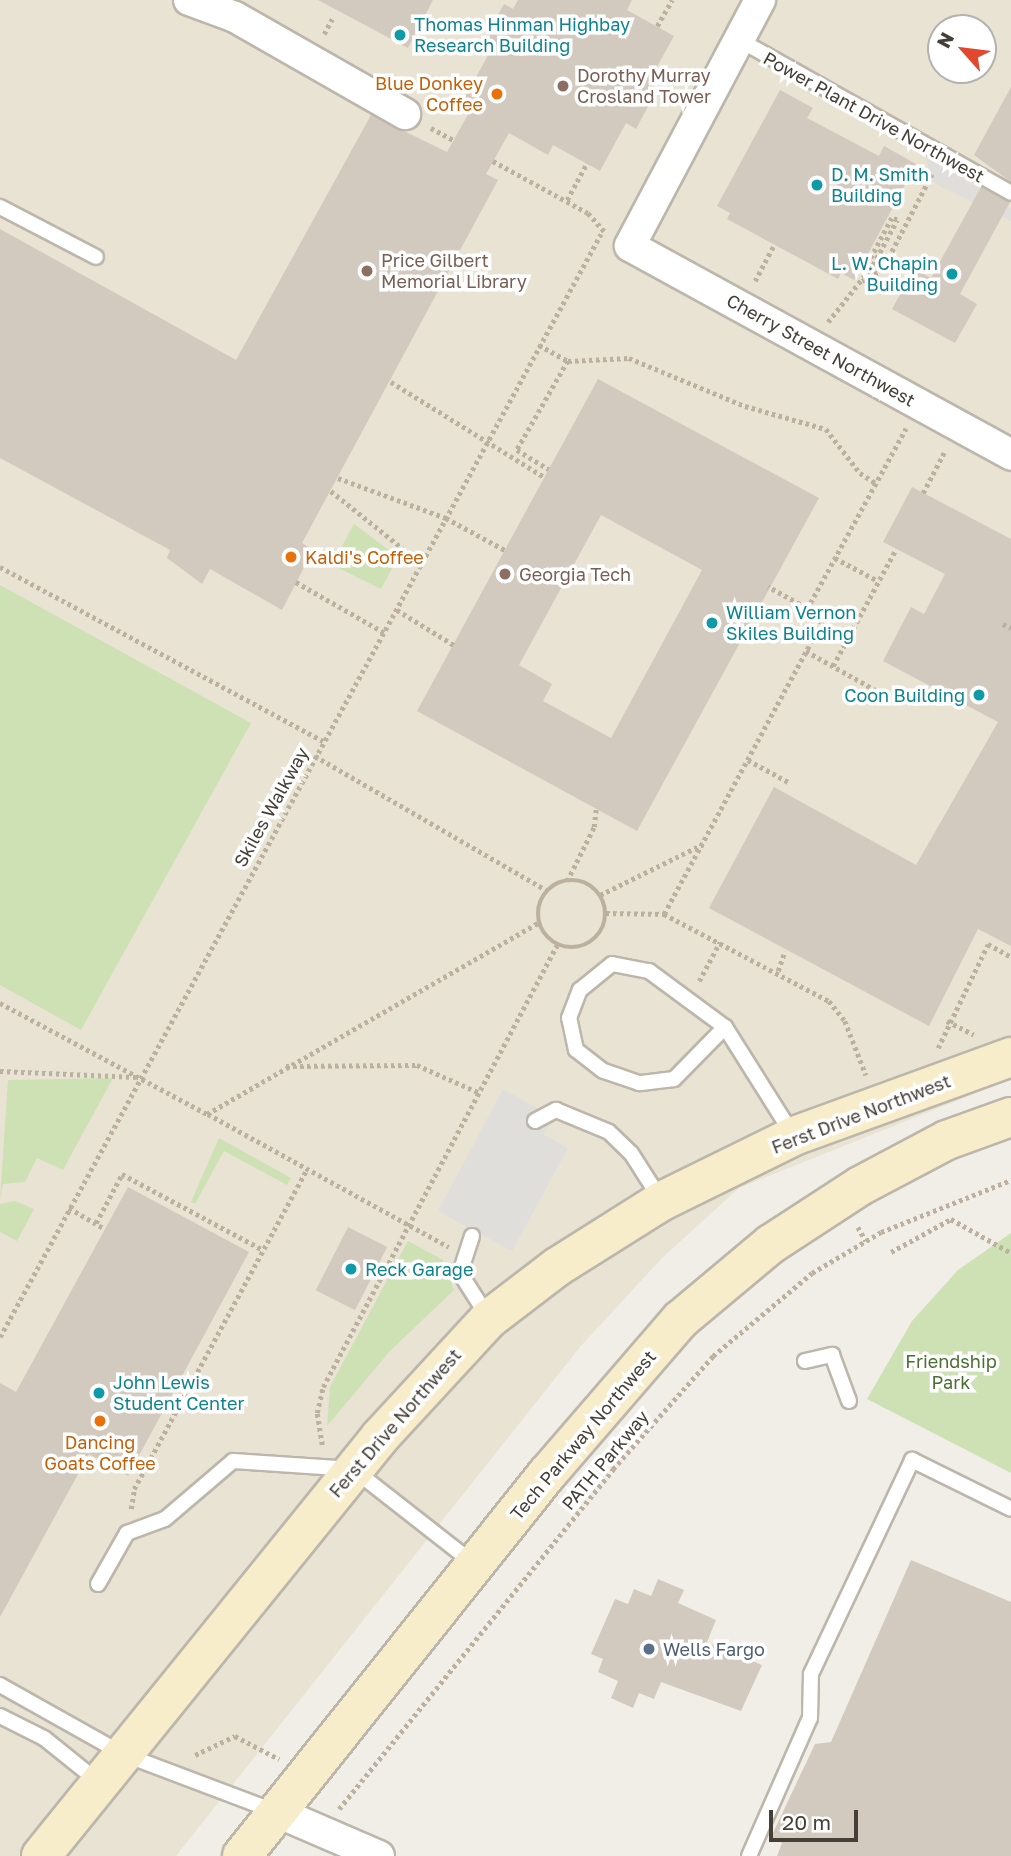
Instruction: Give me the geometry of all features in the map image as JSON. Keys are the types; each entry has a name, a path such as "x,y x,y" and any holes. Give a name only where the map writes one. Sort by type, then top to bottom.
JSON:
{"street":[{"path":"189,0 235,17 405,114"},
{"path":"630,246 760,0"},
{"name":"Cherry Street Northwest","path":"630,246 1011,455"},
{"name":"Ferst Drive Northwest","path":"41,1856 353,1469 489,1319 557,1266 662,1201 794,1136 1011,1057"},
{"name":"Tech Parkway Northwest","path":"242,1856 680,1320 771,1244 860,1186 947,1140 1011,1117"},
{"path":"277,1812 323,1829 379,1856"}],"lane":[{"name":"Power Plant Drive Northwest","path":"738,39 943,152 1011,193"},
{"path":"0,207 96,257"},
{"path":"725,1027 674,1079 639,1083 602,1070 576,1050 569,1017 580,990 612,964 649,971 690,995 725,1027 794,1136"},
{"path":"535,1121 556,1110 609,1132 632,1153 662,1201"},
{"path":"472,1236 461,1254 460,1273 489,1319"},
{"path":"805,1361 832,1355 849,1401"},
{"path":"97,1584 127,1533 165,1519 233,1461 353,1469 477,1566"},
{"path":"749,1856 810,1718 811,1674 912,1461 1011,1509"},
{"path":"0,1685 112,1769"},
{"path":"0,1716 112,1769 277,1812"}],"path":[{"path":"657,26 672,0"},
{"path":"321,41 332,19"},
{"path":"448,136 454,140"},
{"path":"859,284 882,270 943,152"},
{"path":"493,161 567,200 603,230 630,246"},
{"path":"567,200 587,163"},
{"path":"809,344 859,284 897,220 892,218 870,260 866,258"},
{"name":"Skiles Walkway","path":"0,1337 323,741 386,633 485,444 603,230"},
{"path":"741,307 774,245"},
{"path":"539,345 568,361 629,358 745,406 827,429 860,474 877,484"},
{"path":"549,469 517,450 568,361"},
{"path":"391,382 485,444 544,477"},
{"path":"807,609 903,435"},
{"path":"338,478 446,518 505,550"},
{"path":"923,492 929,481"},
{"path":"331,491 422,564"},
{"path":"833,666 896,549"},
{"path":"835,558 878,581"},
{"path":"0,567 323,741"},
{"path":"296,582 386,633"},
{"path":"664,914 824,618 768,587"},
{"path":"397,610 454,645"},
{"path":"1003,624 1011,628"},
{"path":"806,652 879,692"},
{"path":"315,756 548,891"},
{"path":"748,760 790,783"},
{"path":"567,881 594,827 596,809"},
{"path":"600,894 703,844"},
{"path":"207,1114 285,1066 539,922 548,891 567,881 585,883 600,894 606,913 590,943 557,945"},
{"path":"606,913 664,914 779,971 829,1001 845,1021 876,1104"},
{"path":"539,922 557,945"},
{"path":"690,995 720,942"},
{"path":"941,1032 988,944 1011,957"},
{"path":"322,1445 317,1413 323,1387 557,945"},
{"path":"779,971 785,951"},
{"path":"0,1003 461,1254"},
{"path":"947,1021 961,1028"},
{"path":"285,1066 418,1065 480,1093"},
{"path":"0,1071 140,1078"},
{"path":"127,1533 134,1489 307,1169"},
{"path":"96,1223 122,1174 263,1250"},
{"name":"PATH Parkway","path":"323,1829 613,1469 713,1356 813,1273 881,1232 1011,1180"},
{"path":"69,1208 105,1228"},
{"path":"891,1252 951,1219 1011,1253"},
{"path":"189,1754 202,1757 235,1736 280,1759"}],"shaded area":[{"name":"Georgia Tech","path":"0,0 1011,0 1011,1079 739,1188 662,1258 580,1347 176,1856 0,1856"},
{"path":"927,157 1011,208 1011,221 938,185 928,177"},
{"path":"503,1089 553,1117 544,1135 568,1148 512,1251 438,1211"}],"green space":[{"path":"354,524 398,557 381,589 332,565"},
{"path":"0,585 251,723 81,1030 0,985"},
{"path":"113,1078 63,1170 37,1158 25,1182 3,1184 0,1199 8,1080"},
{"path":"219,1138 291,1178 287,1185 224,1151 195,1204 191,1202"},
{"path":"15,1201 34,1209 17,1241 0,1232 0,1204"},
{"name":"Friendship Park","path":"1011,1233 1011,1473 867,1399 912,1321 958,1270"},
{"path":"408,1241 443,1260 454,1290 390,1351 327,1426 330,1387"}],"building":[{"name":"Thomas Hinman Highbay Research Building","path":"318,0 433,0 408,48"},
{"path":"518,0 632,0 627,10 674,36 648,83 658,88 636,129 626,123 600,171 553,145 548,155 509,133 486,174 498,180 302,543 313,550 282,610 210,569 202,584 167,558 170,550 0,458 0,229 236,360 371,115 447,152 475,102 465,97 491,50 481,45 504,4 513,9"},
{"path":"1011,87 1011,182 974,155"},
{"name":"D. M. Smith Building","path":"780,90 813,108 807,118 879,156 884,146 916,164 854,280 841,273 838,279 727,219 730,213 717,206"},
{"name":"L. W. Chapin Building","path":"981,187 1010,202 960,294 977,304 955,343 892,309 914,269 931,278"},
{"name":"William Vernon Skiles Building","path":"598,379 819,498 637,831 417,711","holes":["601,515 702,570 611,738 543,701 552,684 519,665"]},
{"path":"912,487 1011,539 1011,946 978,929 929,1026 709,908 774,787 916,865 998,722 883,661 911,607 924,614 945,574 883,542"},
{"name":"John Lewis Student Center","path":"128,1187 249,1252 128,1476 89,1454 0,1617 0,1383 16,1392"},
{"name":"Reck Garage","path":"348,1227 387,1247 355,1310 316,1290"},
{"path":"911,1560 1011,1602 1011,1856 777,1856 782,1843 771,1837 815,1744 831,1742"},
{"name":"Wells Fargo","path":"658,1579 684,1590 678,1603 716,1620 707,1642 762,1665 741,1711 661,1682 654,1699 639,1693 633,1708 611,1698 618,1681 598,1672 603,1659 591,1654 615,1599 628,1604 634,1589 651,1596"}],"place":[{"name":"Thomas Hinman Highbay Research Building","path":"400,35"},
{"name":"Dorothy Murray Crosland Tower","path":"563,86"},
{"name":"Blue Donkey Coffee","path":"497,94"},
{"name":"D. M. Smith Building","path":"817,185"},
{"name":"Price Gilbert Memorial Library","path":"367,271"},
{"name":"L. W. Chapin Building","path":"952,274"},
{"name":"Kaldi's Coffee","path":"291,557"},
{"name":"Georgia Tech","path":"505,574"},
{"name":"William Vernon Skiles Building","path":"712,623"},
{"name":"Coon Building","path":"979,695"},
{"name":"Reck Garage","path":"351,1269"},
{"name":"John Lewis Student Center","path":"99,1393"},
{"name":"Dancing Goats Coffee","path":"100,1421"},
{"name":"Wells Fargo","path":"649,1649"}]}
